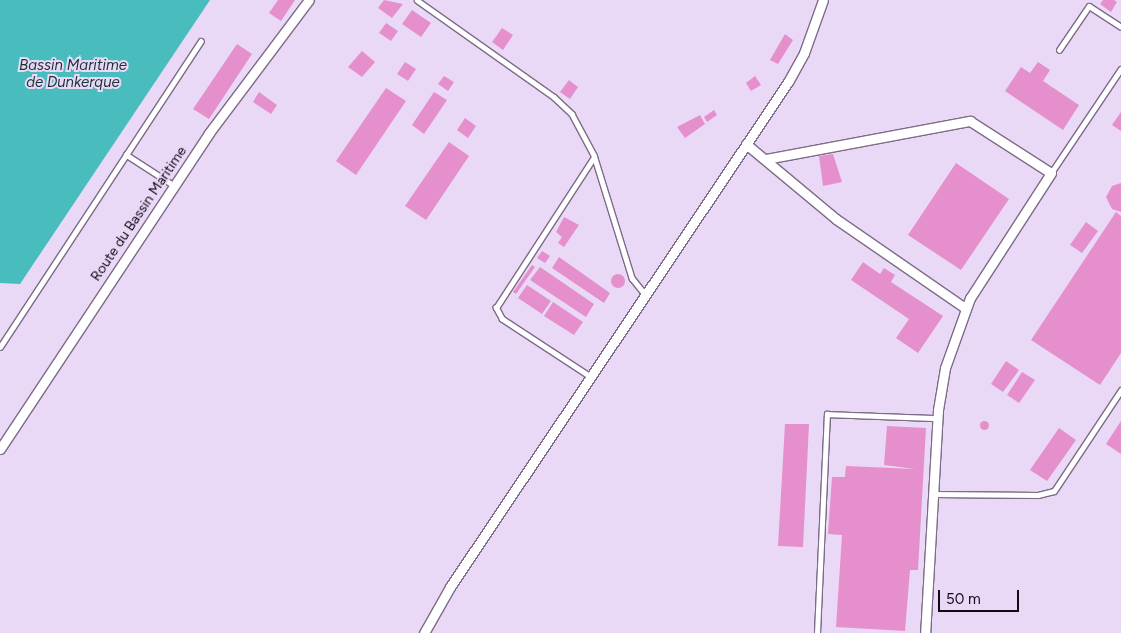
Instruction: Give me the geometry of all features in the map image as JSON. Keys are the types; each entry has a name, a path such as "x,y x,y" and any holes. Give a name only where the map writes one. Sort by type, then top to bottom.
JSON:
{"street":[{"name":"Route du Bassin Maritime","path":"0,449 174,186 309,0"},
{"path":"424,633 444,595 644,293 797,67 822,0"},
{"path":"766,158 970,121 1051,173 965,308 944,373 937,418 925,633"},
{"path":"746,144 766,158 836,219 965,308"}],"lane":[{"path":"417,0 559,100 576,120 594,157 632,278 644,293"},
{"path":"1059,50 1089,6 1121,27"},
{"path":"0,347 201,41"},
{"path":"1051,173 1121,69"},
{"path":"126,155 174,186"},
{"path":"590,376 502,319 496,308 594,157"},
{"path":"932,494 1038,495 1054,491 1121,390"},
{"path":"817,633 827,414 937,418"}],"water":[{"name":"Bassin Maritime de Dunkerque","path":"0,0 210,0 20,284 0,283"}],"building":[{"path":"278,0 295,0 281,21 269,13"},
{"path":"384,0 403,4 392,18 378,8"},
{"path":"1103,0 1114,0 1117,2 1111,12 1100,4"},
{"path":"412,10 431,23 421,37 402,24"},
{"path":"386,23 398,31 391,41 379,33"},
{"path":"502,28 513,35 503,50 492,42"},
{"path":"785,34 793,40 778,64 770,60"},
{"path":"237,44 252,54 209,119 193,109"},
{"path":"362,51 375,62 362,77 348,67"},
{"path":"405,62 416,69 408,81 397,74"},
{"path":"1038,62 1050,70 1043,81 1079,105 1063,130 1005,91 1021,67 1030,73"},
{"path":"444,76 454,82 448,91 438,84"},
{"path":"755,76 761,85 751,91 746,83"},
{"path":"569,80 578,87 570,99 560,92"},
{"path":"386,88 406,101 356,175 336,161"},
{"path":"259,92 277,105 271,114 253,102"},
{"path":"434,92 447,100 424,134 412,125"},
{"path":"714,110 717,115 707,122 704,117"},
{"path":"1121,112 1121,131 1112,125"},
{"path":"700,115 705,124 685,138 677,127"},
{"path":"465,118 476,126 468,138 457,130"},
{"path":"449,142 469,156 426,220 405,206"},
{"path":"833,154 842,182 823,186 819,156"},
{"path":"956,163 1009,199 961,270 908,235"},
{"path":"1121,183 1121,212 1112,209 1106,197 1112,186"},
{"path":"1116,212 1121,216 1121,353 1100,385 1031,340"},
{"path":"564,217 579,225 564,247 558,243 562,237 556,232"},
{"path":"1086,222 1098,231 1082,253 1070,245"},
{"path":"542,251 550,256 545,263 537,258"},
{"path":"559,257 610,293 604,303 552,268"},
{"path":"863,262 880,274 884,268 895,275 891,282 943,316 918,353 896,338 909,319 851,280"},
{"path":"532,265 535,267 516,294 513,292"},
{"path":"540,267 594,304 586,317 530,280"},
{"path":"615,274 621,274 625,281 621,288 615,288 611,284 611,278"},
{"path":"527,285 551,301 542,314 518,298"},
{"path":"553,302 583,322 574,335 544,316"},
{"path":"1006,361 1019,370 1003,392 991,384"},
{"path":"1022,372 1035,380 1019,403 1007,395"},
{"path":"984,420 989,425 984,430 979,425"},
{"path":"1121,421 1121,454 1106,444"},
{"path":"785,424 809,424 803,547 778,546"},
{"path":"887,426 926,428 918,570 910,570 905,631 836,627 842,535 828,534 832,477 845,477 846,466 915,469 884,465"},
{"path":"1059,428 1076,440 1047,481 1030,470"}]}
